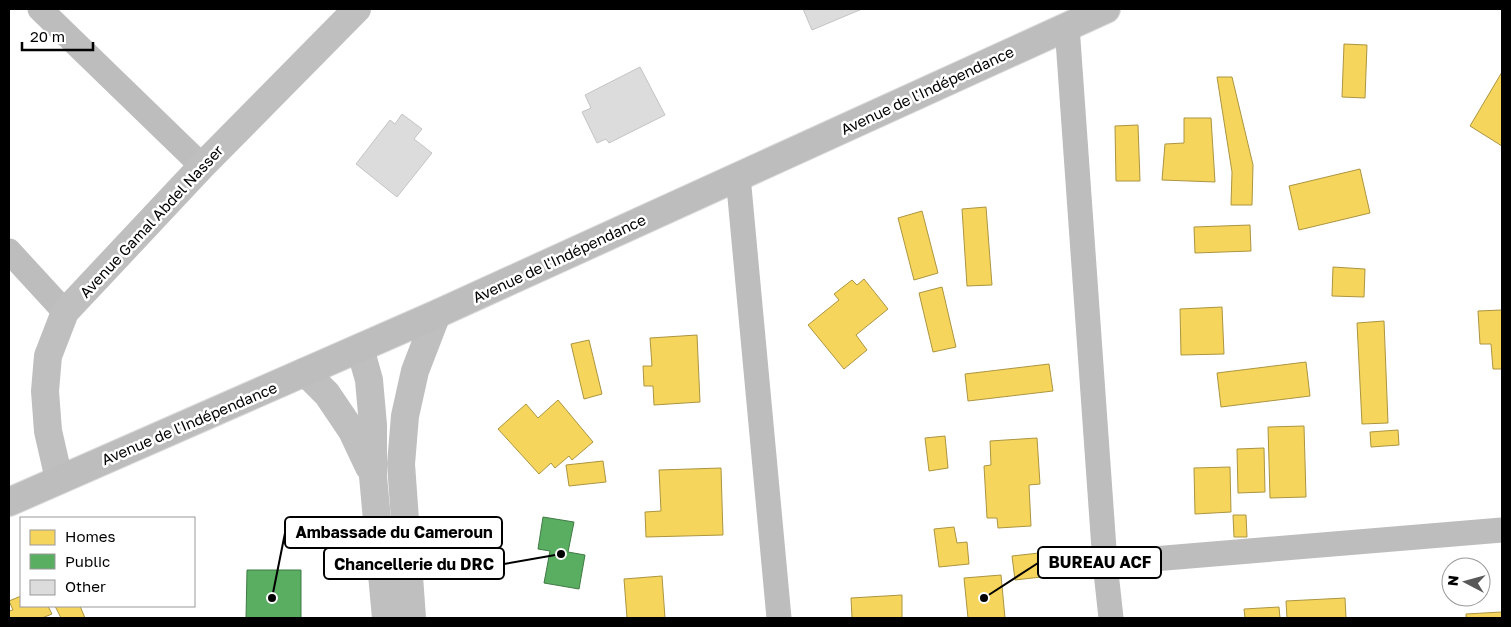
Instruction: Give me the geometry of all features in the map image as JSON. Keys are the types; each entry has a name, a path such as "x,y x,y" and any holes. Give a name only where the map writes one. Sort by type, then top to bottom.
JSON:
{"main road":[{"name":"Avenue de l'Indépendance","path":"9,502 437,314 1106,9"}],"street":[{"path":"40,9 202,166"},
{"name":"Avenue Gamal Abdel Nasser","path":"59,479 48,431 45,392 48,356 65,312 202,166 357,9"},
{"path":"1067,26 1105,563 1111,618"},
{"path":"738,176 779,618"},
{"path":"9,252 65,312"},
{"path":"412,618 401,464 405,416 415,371 437,314"},
{"path":"360,348 369,380 373,425 373,476 386,618"},
{"path":"305,372 327,394 352,431 373,476"},
{"path":"1105,563 1502,530"}],"building: Homes":[{"path":"1344,44 1367,45 1365,98 1342,97"},
{"path":"1502,72 1502,146 1470,126"},
{"path":"1217,77 1232,77 1253,165 1252,205 1231,205 1232,172"},
{"path":"1184,118 1211,118 1215,182 1162,180 1165,144 1184,143"},
{"path":"1138,125 1140,181 1116,181 1115,126"},
{"path":"1360,169 1370,213 1299,230 1289,186"},
{"path":"986,207 992,285 967,286 962,209"},
{"path":"922,211 938,273 914,280 898,218"},
{"path":"1250,225 1251,251 1195,253 1194,227"},
{"path":"1333,267 1365,269 1364,297 1332,296"},
{"path":"864,279 888,309 856,335 867,350 844,369 808,325 839,300 834,294 852,280 857,285"},
{"path":"942,287 956,347 933,352 919,293"},
{"path":"1222,307 1224,354 1181,355 1180,309"},
{"path":"1502,310 1502,369 1493,369 1491,344 1480,344 1478,311"},
{"path":"1384,321 1388,423 1362,424 1357,323"},
{"path":"697,335 700,402 654,405 653,386 644,386 643,366 652,366 650,338"},
{"path":"589,340 602,394 584,399 571,344"},
{"path":"1306,362 1310,396 1221,407 1217,373"},
{"path":"1049,364 1053,391 968,401 965,374"},
{"path":"558,400 593,442 572,460 569,456 555,468 551,463 539,474 498,429 526,404 538,418"},
{"path":"1304,426 1306,497 1270,498 1268,427"},
{"path":"1398,430 1399,445 1371,447 1370,432"},
{"path":"945,436 948,468 929,471 925,438"},
{"path":"1037,438 1040,484 1029,485 1031,526 998,528 997,518 987,518 984,466 991,465 990,441"},
{"path":"1264,448 1265,492 1238,493 1237,449"},
{"path":"603,461 606,482 569,486 566,465"},
{"path":"1230,467 1231,512 1195,514 1194,468"},
{"path":"721,468 723,535 646,537 645,512 661,511 659,470"},
{"path":"1233,515 1246,515 1247,537 1234,537"},
{"path":"954,527 957,543 967,542 969,564 939,567 934,529"},
{"path":"1048,552 1050,576 1015,580 1012,556"},
{"path":"1001,575 1005,618 968,618 964,578"},
{"path":"662,576 665,618 627,618 624,579"},
{"path":"902,595 902,618 852,618 851,598"},
{"path":"20,596 20,607 48,607 52,614 42,618 9,618 9,611 13,610 9,601"},
{"path":"1345,598 1346,618 1287,618 1286,601"},
{"path":"56,607 80,607 85,618 61,618"},
{"path":"1279,607 1280,618 1245,618 1244,609"},
{"path":"1502,612 1502,618 1466,618 1466,614"}],"building: Public":[{"path":"543,517 574,522 568,552 585,555 579,589 544,583 550,551 538,549"},
{"path":"247,570 301,570 301,618 246,618"}],"building: Other":[{"path":"803,9 862,9 812,30"},
{"path":"640,67 665,115 609,143 606,139 597,143 582,112 591,108 585,95"},
{"path":"402,114 422,129 414,139 432,153 397,197 356,164 390,120 395,124"}],"place":[{"name":"Chancellerie du DRC","path":"561,554"},
{"name":"Ambassade du Cameroun","path":"272,598"},
{"name":"BUREAU ACF","path":"984,598"}]}
